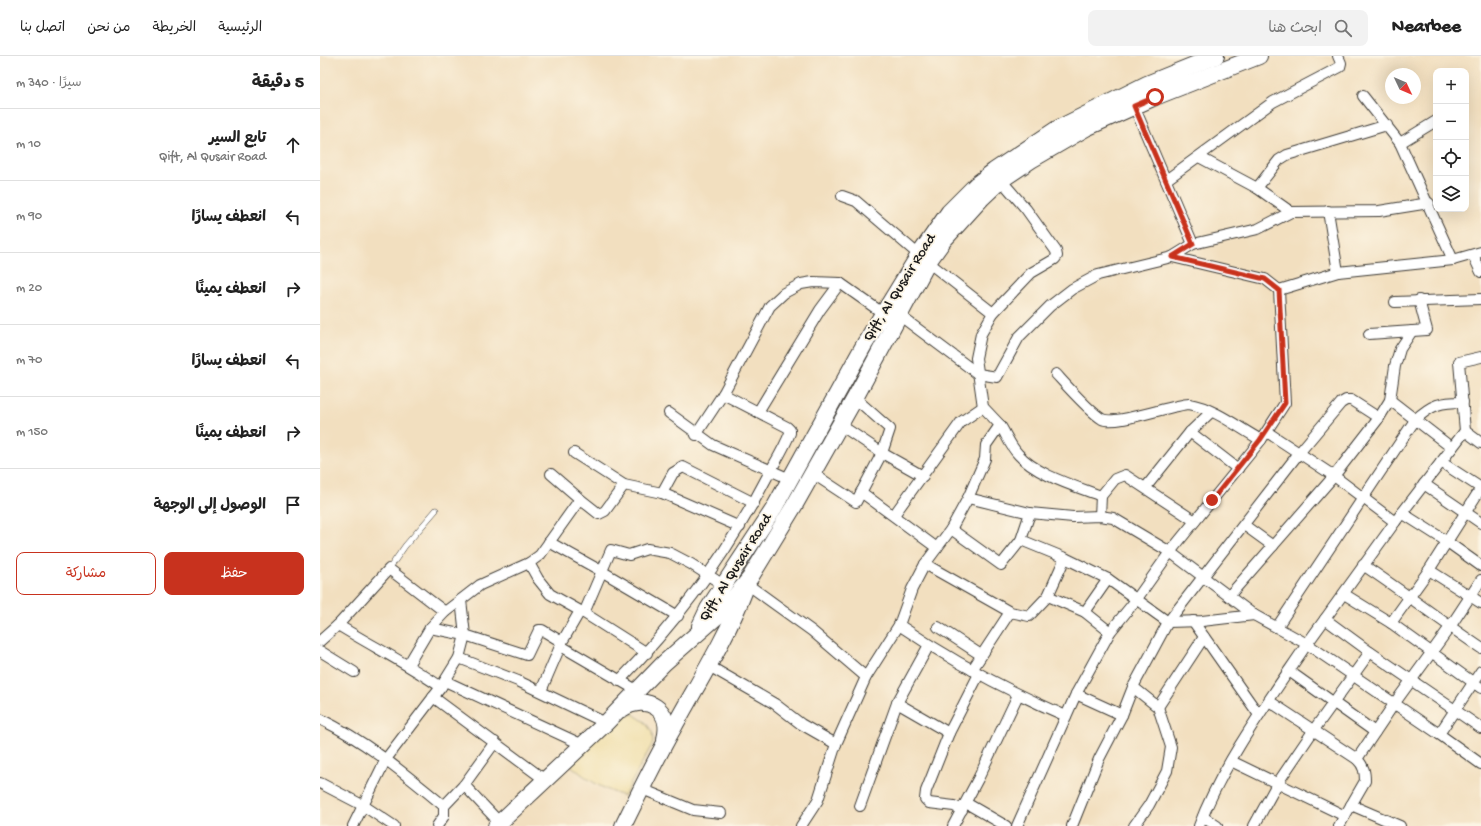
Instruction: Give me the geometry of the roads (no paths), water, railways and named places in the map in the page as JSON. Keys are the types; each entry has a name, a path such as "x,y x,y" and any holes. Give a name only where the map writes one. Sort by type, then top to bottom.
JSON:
{"main road":[{"name":"Qift, Al Qusair Road","path":"923,259 943,241 982,198 1001,180 1031,160 1086,128 1134,106 1181,79 1216,56"},
{"name":"Qift, Al Qusair Road","path":"624,826 661,752 709,666 735,615 749,581 855,398 892,314 949,212 977,184 994,171 1070,122 1147,84 1181,79 1259,56"},
{"name":"Qift, Al Qusair Road","path":"695,634 708,609 725,586 790,479 860,352 892,314"},
{"name":"Qift, Al Qusair Road","path":"498,824 609,720 664,663 695,634 722,612 749,581"},
{"path":"609,720 637,702 648,703 659,709 665,719 667,731 661,752"}],"street":[{"path":"1166,180 1273,102 1340,67 1341,63 1338,56"},
{"path":"1363,96 1388,125 1400,143 1429,203 1453,260"},
{"path":"1134,106 1193,244"},
{"path":"1400,143 1433,122"},
{"path":"1257,188 1279,160 1287,155 1388,125"},
{"path":"1199,157 1257,188 1292,212"},
{"path":"1001,180 1026,209 1056,251 1057,256 1031,273 993,313 981,334 977,345 976,358 983,407 1000,425 1017,454 1027,463 1040,471 1101,496"},
{"path":"842,196 856,201 923,259 993,313"},
{"path":"696,435 723,394 770,306 784,293 801,284 813,282 840,283 892,314 978,374 999,376 1019,337 1050,306 1085,280 1098,275 1172,257 1193,244 1258,229 1292,212 1379,211 1429,203"},
{"path":"1328,211 1338,272"},
{"path":"1279,290 1338,272 1453,260 1477,254 1481,272"},
{"path":"1172,257 1265,279 1279,290"},
{"path":"758,412 820,310 840,283"},
{"path":"1016,826 1076,694 1110,632 1136,600 1170,552 1238,470 1264,436 1286,400 1280,342 1279,290"},
{"path":"1395,302 1481,299"},
{"path":"1369,334 1427,330 1419,300"},
{"path":"1229,596 1334,476 1379,418 1390,400 1395,366 1400,349 1412,331"},
{"path":"1217,826 1201,822 1231,761 1259,715 1363,565 1465,431 1459,362 1481,358"},
{"path":"1056,374 1102,419 1108,421 1189,404 1198,405 1299,453 1334,476 1395,522"},
{"path":"619,681 647,653 678,616 708,575 740,527 788,438 790,430 723,394"},
{"path":"812,473 856,502 882,453 890,429 855,398"},
{"path":"1072,826 1099,759 1122,715 1133,688 1168,622 1299,453 1346,400 1351,400 1379,418"},
{"path":"1390,400 1452,448"},
{"path":"1277,627 1415,420 1426,409 1436,405 1463,402"},
{"path":"894,515 961,422 983,407"},
{"path":"1146,487 1190,432 1211,412"},
{"path":"669,413 696,435 713,445 790,479"},
{"path":"839,424 882,453 922,476"},
{"path":"801,826 818,800 836,744 866,676 899,625 912,589 925,564 951,529 968,498 986,459 986,445 1000,425"},
{"path":"1465,431 1481,443"},
{"path":"1190,432 1238,470"},
{"path":"574,453 624,485 662,493 740,527"},
{"path":"1391,623 1429,570 1481,488 1441,462"},
{"path":"662,493 673,473 683,467 754,503"},
{"path":"551,474 599,514 605,511 624,485"},
{"path":"1100,516 1101,496 1115,480 1122,475 1125,475 1146,487 1195,521"},
{"path":"1424,484 1481,523"},
{"path":"861,492 937,548"},
{"path":"968,498 1030,512 1073,517 1100,516 1114,518 1170,552 1254,615 1307,644 1481,764"},
{"path":"408,665 430,628 445,612 480,585 529,563 540,555 580,499"},
{"path":"951,529 1001,565 1021,540 1030,512"},
{"path":"1402,513 1446,541 1481,566"},
{"path":"1244,525 1273,546"},
{"path":"1021,540 1065,558 1108,580 1168,622 1254,615"},
{"path":"549,542 678,616"},
{"path":"542,691 562,644 582,612 603,572 611,550 630,555 647,549 670,553 725,586"},
{"path":"925,564 1010,612 1029,616 1048,596 1065,558"},
{"path":"529,563 538,579 550,594 582,612 647,653"},
{"path":"1363,565 1411,597 1450,627 1481,648"},
{"path":"320,641 338,625 389,569 445,612"},
{"path":"1429,570 1481,603"},
{"path":"1085,612 1108,580"},
{"path":"1357,759 1431,651 1450,627 1481,580"},
{"path":"749,581 866,676"},
{"path":"1344,594 1391,623 1477,685"},
{"path":"1048,596 1085,612 1110,632"},
{"path":"353,826 386,759 443,684 459,658 465,635 462,600"},
{"path":"1006,826 964,807 929,803 925,799 931,777 976,672 981,655 1010,612"},
{"path":"1325,619 1370,652 1481,728"},
{"path":"1192,621 1259,715"},
{"path":"338,625 369,644 443,684 583,745"},
{"path":"899,625 929,645 1018,695 1066,716"},
{"path":"430,628 465,635 527,655 538,630 542,630 619,681 638,691"},
{"path":"938,628 981,655"},
{"path":"1158,707 1204,638"},
{"path":"860,806 897,703 929,645"},
{"path":"320,651 354,672"},
{"path":"1254,826 1278,784 1313,731 1370,652"},
{"path":"459,658 542,691 609,720"},
{"path":"709,666 775,704 801,724 836,744"},
{"path":"1289,671 1375,732"},
{"path":"1439,734 1455,710 1477,685 1481,671"},
{"path":"1133,688 1158,707 1171,747 1168,771 1149,805 1134,826"},
{"path":"1076,694 1122,715"},
{"path":"953,826 964,807 1018,695"},
{"path":"433,697 545,780"},
{"path":"1269,701 1357,759 1363,765 1365,781 1339,826"},
{"path":"897,703 949,733"},
{"path":"320,719 344,732 386,759 444,806"},
{"path":"437,826 444,816 444,806 464,786 495,742"},
{"path":"1231,761 1345,816"},
{"path":"320,783 364,806 394,826"},
{"path":"464,786 498,824"},
{"path":"642,789 694,810 720,813"},
{"path":"1351,805 1400,826"}],"lane":[{"path":"389,569 405,546 436,510"}]}
